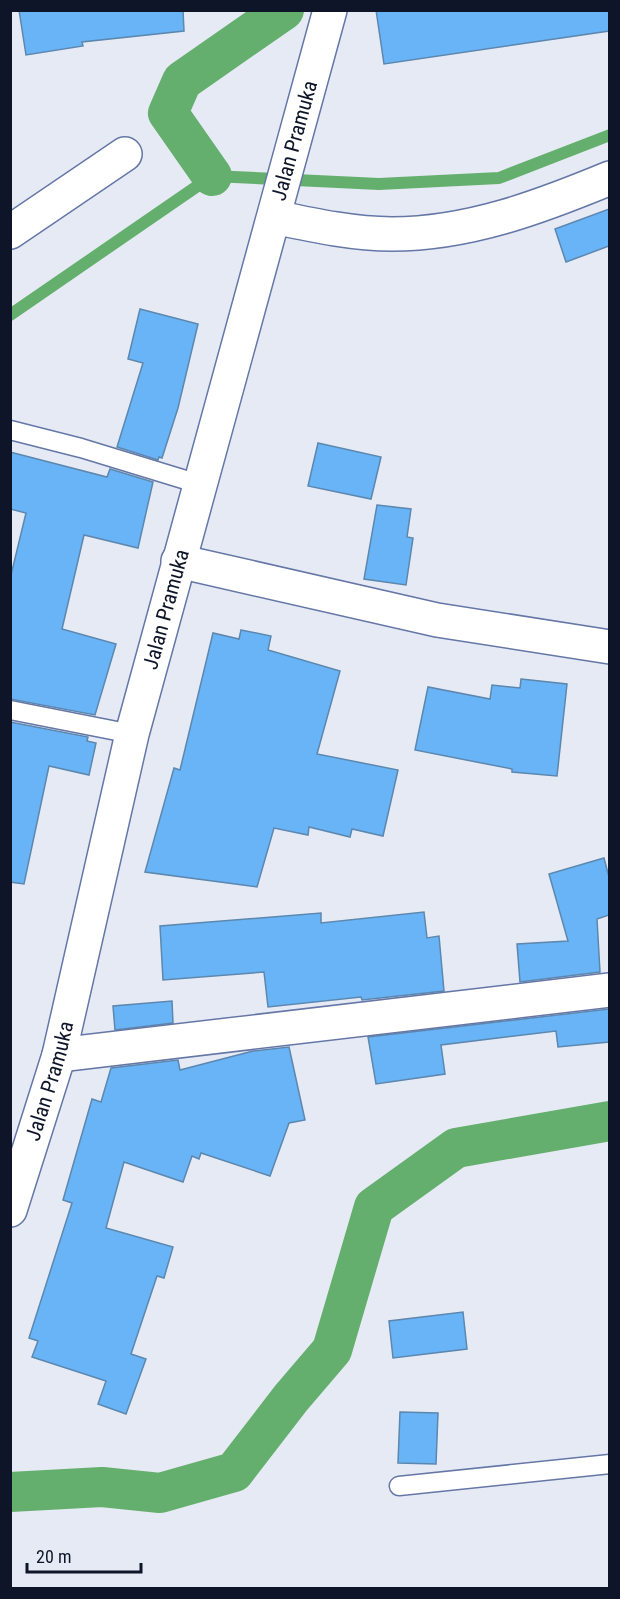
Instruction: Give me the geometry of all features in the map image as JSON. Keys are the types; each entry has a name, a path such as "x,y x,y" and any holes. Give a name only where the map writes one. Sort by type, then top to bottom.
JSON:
{"street":[{"name":"Jalan Pramuka","path":"10,1210 59,1055 132,734 177,561 309,94 330,10"},
{"path":"10,232 124,154"},
{"path":"277,204 325,228 392,234 457,229 545,205 609,178"},
{"path":"177,561 437,620 609,647"},
{"path":"59,1055 609,990"}],"lane":[{"path":"10,430 81,448 199,484"},
{"path":"10,710 132,734"},
{"path":"399,1486 609,1464"}],"building":[{"path":"19,10 183,10 184,31 82,42 83,46 26,55"},
{"path":"376,10 609,10 609,31 384,64"},
{"path":"609,209 609,246 566,262 555,229"},
{"path":"140,309 198,324 178,408 162,458 159,457 158,460 117,447 143,363 128,359"},
{"path":"318,443 381,457 371,499 308,486"},
{"path":"10,452 107,477 110,469 153,482 138,548 84,535 62,629 116,644 95,715 10,699 10,579 26,513 10,509"},
{"path":"377,505 411,509 407,537 413,538 406,585 364,579"},
{"path":"241,630 271,636 268,650 340,671 317,754 398,770 383,836 352,829 350,837 309,827 308,835 274,828 257,887 145,872 174,768 180,770 213,633 239,639"},
{"path":"521,679 567,684 557,776 512,772 512,769 415,750 428,687 490,699 492,685 520,688"},
{"path":"10,722 88,737 87,741 96,743 89,775 49,766 24,884 10,882"},
{"path":"604,858 609,877 609,915 597,919 600,972 520,982 517,944 568,941 549,874"},
{"path":"424,912 427,938 439,936 444,991 268,1007 264,972 163,980 160,926 321,913 321,923"},
{"path":"172,1001 173,1023 115,1030 113,1006"},
{"path":"609,1009 609,1042 558,1047 556,1031 441,1045 445,1074 376,1084 368,1037"},
{"path":"289,1047 305,1120 289,1123 270,1176 201,1153 199,1159 192,1156 183,1182 124,1162 106,1228 173,1247 164,1278 157,1276 131,1354 146,1359 126,1414 98,1404 106,1381 32,1357 38,1341 29,1338 72,1203 63,1200 92,1099 101,1102 111,1068 178,1060 180,1070 253,1051"},
{"path":"463,1312 467,1349 393,1358 389,1321"},
{"path":"400,1412 438,1413 436,1464 398,1463"}],"waterway":[{"path":"212,176 168,113 182,81 284,10"},
{"path":"10,315 212,176 379,184 499,178 610,135"},
{"path":"10,1492 102,1487 160,1493 234,1472 291,1398 332,1350 374,1207 456,1148 610,1121"}]}
